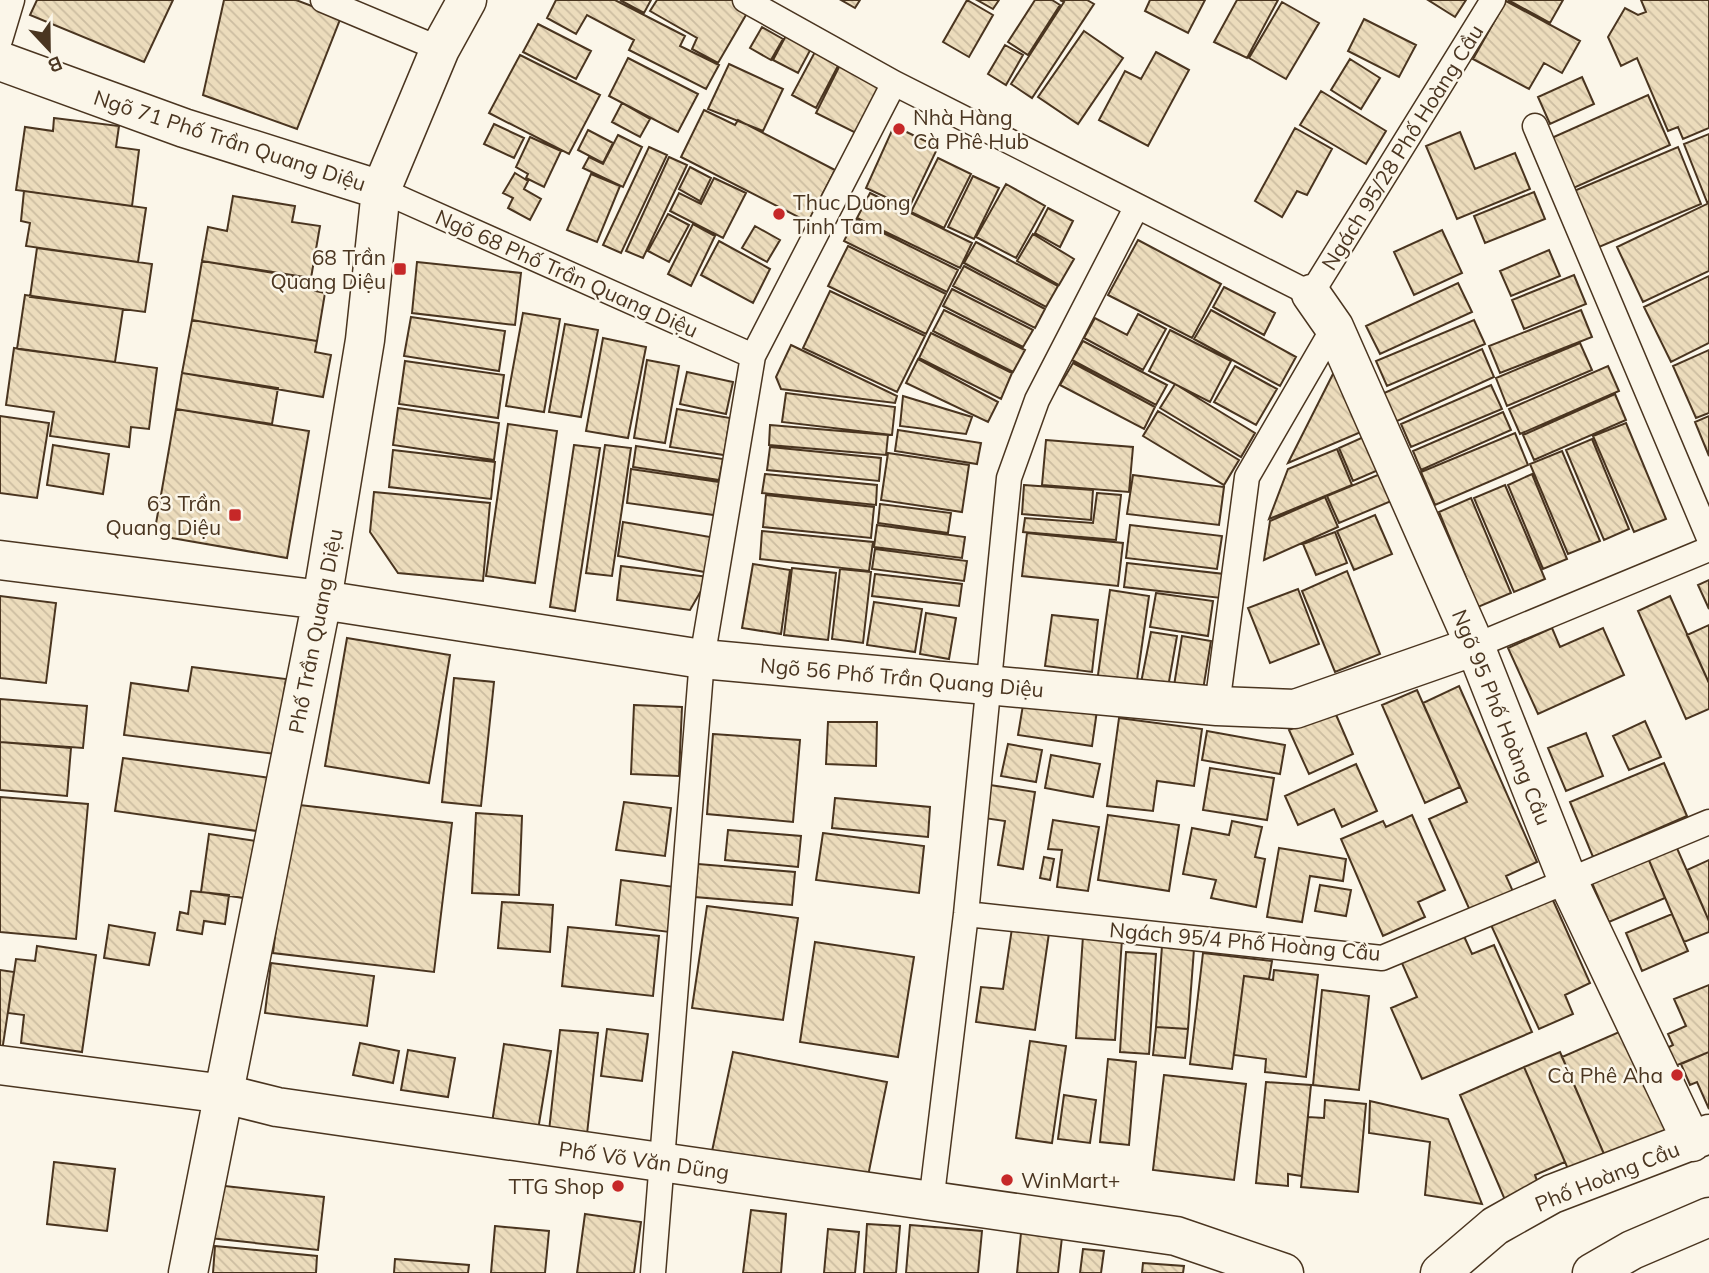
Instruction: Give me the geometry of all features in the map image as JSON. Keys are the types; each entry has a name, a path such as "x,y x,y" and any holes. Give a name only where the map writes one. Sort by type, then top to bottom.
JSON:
{"street":[{"name":"Phố Trần Quang Diệu","path":"188,1273 322,600 365,340 381,190 440,49 467,0"},
{"name":"Ngõ 71 Phố Trần Quang Diệu","path":"0,61 184,128 381,190"},
{"name":"Ngõ 95 Phố Hoàng Cầu","path":"1311,294 1334,327 1475,646 1568,881 1700,1138"},
{"name":"Ngõ 56 Phố Trần Quang Diệu","path":"0,560 322,600 702,659 1217,706 1295,709 1475,646"},
{"name":"Phố Võ Văn Dũng","path":"0,1065 225,1094 277,1107 931,1203 1176,1236 1280,1272"},
{"name":"Phố Hoàng Cầu","path":"1440,1273 1495,1226 1552,1194 1700,1138"},
{"path":"1592,1273 1632,1250 1709,1217"}],"lane":[{"path":"0,40 12,0"},
{"path":"323,0 440,49"},
{"path":"745,0 894,83 1311,294"},
{"name":"Ngách 95/28 Phố Hoàng Cầu","path":"1311,294 1493,0"},
{"path":"653,1273 702,659 753,356 894,83"},
{"path":"1535,126 1709,538"},
{"name":"Ngõ 68 Phố Trần Quang Diệu","path":"381,190 753,356"},
{"path":"931,1203 966,914 1009,478 1020,440 1037,400 1137,206"},
{"path":"1217,706 1247,477 1334,327"},
{"path":"1475,646 1709,549"},
{"name":"Ngách 95/4 Phố Hoàng Cầu","path":"966,914 1382,958 1709,822"}],"building":[{"path":"37,0 173,0 144,62 30,15"},
{"path":"224,0 296,0 341,17 297,129 203,95"},
{"path":"556,0 615,0 685,36 680,46 719,65 706,89 629,50 634,40 587,15 576,34 547,18"},
{"path":"620,0 651,0 644,13"},
{"path":"657,0 736,0 750,8 718,63 692,49 697,38 650,11"},
{"path":"841,0 860,0 855,8"},
{"path":"967,0 993,15 969,57 943,42"},
{"path":"977,0 999,0 993,9"},
{"path":"1035,0 1052,0 1060,5 1028,55 1008,42"},
{"path":"1060,0 1087,0 1094,4 1032,98 1011,84 1064,2"},
{"path":"1150,0 1205,0 1188,33 1145,11"},
{"path":"1237,0 1278,0 1247,58 1214,42"},
{"path":"1428,0 1466,0 1455,17"},
{"path":"1508,0 1563,0 1550,23"},
{"path":"1641,0 1709,0 1709,128 1683,139 1678,127 1668,131 1637,58 1621,66 1608,37 1625,8 1638,15 1646,12"},
{"path":"1506,1 1580,41 1562,73 1544,63 1529,89 1473,59"},
{"path":"1282,2 1319,23 1286,79 1249,58"},
{"path":"1364,19 1416,45 1399,77 1348,51"},
{"path":"538,24 591,51 576,79 523,52"},
{"path":"762,27 783,39 771,60 750,48"},
{"path":"789,30 814,43 798,73 773,60"},
{"path":"1084,31 1123,58 1078,124 1038,97"},
{"path":"1005,45 1023,55 1006,85 988,74"},
{"path":"816,50 840,62 816,108 792,95"},
{"path":"1156,52 1189,70 1148,146 1099,120 1125,71 1141,79"},
{"path":"520,55 600,95 569,154 489,113"},
{"path":"628,58 698,94 678,132 609,96"},
{"path":"1350,59 1380,78 1361,109 1331,90"},
{"path":"729,64 783,89 763,131 708,109"},
{"path":"840,65 886,89 862,136 816,113"},
{"path":"1582,77 1594,104 1550,124 1538,97"},
{"path":"1321,91 1386,131 1366,164 1300,125"},
{"path":"1648,95 1670,145 1569,190 1547,140"},
{"path":"622,103 650,119 640,137 612,122"},
{"path":"704,110 735,125 738,120 835,170 808,222 681,157"},
{"path":"54,118 119,126 116,147 139,150 132,206 16,190 25,127 53,131"},
{"path":"494,124 524,138 514,158 484,144"},
{"path":"894,126 938,147 909,208 866,188"},
{"path":"1295,128 1332,149 1307,195 1297,191 1282,217 1255,201"},
{"path":"588,130 613,143 603,163 578,150"},
{"path":"1460,132 1475,169 1515,153 1530,189 1457,219 1426,146"},
{"path":"1709,134 1709,202 1707,202 1684,144"},
{"path":"618,135 642,147 623,187 583,168 589,157 603,164"},
{"path":"530,137 561,151 544,187 526,178 528,174 516,167"},
{"path":"649,147 667,155 621,253 603,245"},
{"path":"1678,147 1701,204 1599,247 1574,191"},
{"path":"669,157 687,165 643,258 626,251"},
{"path":"938,158 971,174 944,228 911,212"},
{"path":"690,167 711,178 700,201 679,189"},
{"path":"515,173 528,181 524,189 541,199 530,220 508,208 513,198 503,193"},
{"path":"591,174 620,186 597,242 567,230"},
{"path":"973,176 999,188 974,239 948,227"},
{"path":"714,178 746,193 723,238 670,211 679,193 701,204"},
{"path":"1006,184 1045,206 1016,258 976,237"},
{"path":"24,191 146,208 138,262 26,246 30,223 21,221"},
{"path":"1534,192 1545,219 1485,243 1474,216"},
{"path":"870,193 972,243 960,268 857,218"},
{"path":"233,196 295,206 292,222 320,226 311,278 202,261 208,227 227,231"},
{"path":"1709,203 1709,271 1643,302 1617,247"},
{"path":"1048,208 1073,221 1060,247 1035,233"},
{"path":"668,214 689,225 669,262 648,251"},
{"path":"855,219 958,270 947,292 844,241"},
{"path":"693,224 715,236 691,286 668,274"},
{"path":"755,226 780,240 767,262 742,248"},
{"path":"1442,230 1462,273 1414,295 1394,252"},
{"path":"1033,234 1074,259 1059,285 1017,261"},
{"path":"1138,240 1221,284 1192,338 1108,295"},
{"path":"719,241 770,269 753,303 701,275"},
{"path":"976,242 1058,286 1046,307 964,263"},
{"path":"848,246 946,294 926,334 828,286"},
{"path":"37,248 152,264 145,312 30,297"},
{"path":"1549,250 1560,276 1511,296 1500,271"},
{"path":"202,261 316,280 315,291 325,293 317,341 192,320"},
{"path":"417,262 521,273 515,325 412,313"},
{"path":"964,266 1045,309 1035,328 953,286"},
{"path":"1574,275 1586,304 1524,329 1512,300"},
{"path":"1709,276 1709,343 1671,362 1644,307"},
{"path":"1458,283 1472,312 1380,354 1366,326"},
{"path":"1224,287 1275,313 1264,335 1213,307"},
{"path":"952,289 1033,330 1023,347 943,306"},
{"path":"830,291 925,336 897,392 803,348"},
{"path":"25,295 123,309 115,362 17,349"},
{"path":"944,310 1025,350 1013,372 933,331"},
{"path":"1211,310 1296,357 1280,386 1194,339"},
{"path":"1581,310 1592,337 1500,373 1489,346"},
{"path":"523,313 560,319 544,412 506,406"},
{"path":"1138,314 1166,329 1143,370 1084,338 1095,318 1127,335"},
{"path":"411,317 505,331 499,371 404,356"},
{"path":"192,320 317,341 315,352 331,355 323,397 182,373"},
{"path":"1474,320 1485,344 1387,386 1376,361"},
{"path":"565,324 598,330 581,417 549,412"},
{"path":"1170,330 1231,361 1210,402 1149,371"},
{"path":"931,333 1012,373 1001,399 919,358"},
{"path":"603,338 646,347 628,438 586,431"},
{"path":"1083,341 1167,385 1156,405 1072,360"},
{"path":"1580,343 1592,370 1507,406 1496,378"},
{"path":"791,345 897,396 895,403 781,389 776,377"},
{"path":"14,348 157,368 149,429 131,427 129,447 50,436 54,412 6,405"},
{"path":"1482,349 1494,377 1395,422 1382,394"},
{"path":"1709,350 1709,413 1696,418 1673,366"},
{"path":"918,359 998,402 988,422 906,383"},
{"path":"647,360 679,366 665,443 634,438"},
{"path":"405,361 504,375 498,418 399,404"},
{"path":"1073,363 1155,407 1144,429 1060,385"},
{"path":"1235,366 1277,389 1256,425 1214,402"},
{"path":"1608,366 1619,391 1520,434 1509,409"},
{"path":"1335,370 1361,432 1288,463"},
{"path":"687,372 733,382 726,414 680,404"},
{"path":"182,373 278,388 272,424 176,409"},
{"path":"1175,384 1255,433 1241,457 1160,408"},
{"path":"1491,385 1502,409 1411,447 1401,424"},
{"path":"786,393 895,407 892,435 782,422"},
{"path":"1615,394 1626,420 1534,460 1523,435"},
{"path":"903,396 972,417 966,434 900,426"},
{"path":"398,408 499,423 494,460 393,445"},
{"path":"176,409 309,431 287,558 154,535"},
{"path":"677,409 730,418 724,455 670,447"},
{"path":"1158,411 1239,460 1224,485 1143,436"},
{"path":"1503,412 1511,430 1421,470 1413,451"},
{"path":"0,416 49,423 37,498 0,493"},
{"path":"1709,416 1709,456 1695,422"},
{"path":"1626,423 1666,519 1634,532 1593,436"},
{"path":"508,424 557,431 535,583 486,576"},
{"path":"770,425 888,435 886,455 769,445"},
{"path":"898,430 981,443 977,464 895,451"},
{"path":"1515,433 1528,465 1435,505 1421,472"},
{"path":"1368,435 1383,468 1353,481 1339,448"},
{"path":"1592,439 1629,529 1604,540 1566,450"},
{"path":"1046,440 1133,447 1129,492 1042,485"},
{"path":"53,445 109,454 103,494 47,485"},
{"path":"574,445 600,448 575,611 550,607"},
{"path":"605,445 631,448 612,576 586,573"},
{"path":"636,446 723,459 719,480 633,467"},
{"path":"770,447 881,458 879,481 767,470"},
{"path":"1337,449 1352,485 1269,519 1288,469"},
{"path":"393,450 495,462 491,499 389,487"},
{"path":"1562,451 1600,541 1568,554 1530,464"},
{"path":"888,453 969,465 962,512 881,500"},
{"path":"631,469 719,482 714,515 627,503"},
{"path":"1385,472 1396,499 1339,523 1327,496"},
{"path":"765,474 877,485 876,505 762,493"},
{"path":"1532,474 1567,559 1543,569 1508,485"},
{"path":"1133,475 1224,487 1219,525 1127,514"},
{"path":"1024,485 1093,490 1091,520 1022,514"},
{"path":"1505,485 1545,579 1514,592 1474,498"},
{"path":"374,492 490,503 483,581 398,573 370,532"},
{"path":"1097,493 1121,495 1116,540 1023,532 1025,518 1093,523"},
{"path":"766,495 874,507 871,538 763,527"},
{"path":"1325,497 1338,527 1264,560 1270,521"},
{"path":"1471,498 1511,593 1478,607 1439,512"},
{"path":"880,504 951,513 948,533 878,523"},
{"path":"1375,515 1392,554 1354,570 1337,531"},
{"path":"623,522 716,538 710,573 618,556"},
{"path":"877,525 965,537 962,558 874,547"},
{"path":"1130,525 1222,536 1217,569 1126,558"},
{"path":"762,531 873,542 869,571 760,559"},
{"path":"1335,532 1347,563 1316,575 1303,544"},
{"path":"1027,533 1123,543 1118,586 1022,576"},
{"path":"875,549 967,561 964,581 872,569"},
{"path":"1127,563 1224,574 1221,598 1124,587"},
{"path":"753,564 790,570 781,634 742,628"},
{"path":"621,566 709,577 690,610 617,600"},
{"path":"792,568 836,573 828,640 784,635"},
{"path":"840,569 871,572 863,643 832,639"},
{"path":"1347,571 1380,654 1335,672 1302,591"},
{"path":"875,574 962,584 959,606 872,596"},
{"path":"1709,580 1709,609 1698,585"},
{"path":"1298,589 1319,644 1270,663 1248,608"},
{"path":"1110,590 1149,596 1136,687 1097,682"},
{"path":"1156,593 1213,601 1208,636 1150,627"},
{"path":"0,596 56,603 46,683 0,678"},
{"path":"1670,596 1709,683 1709,709 1686,719 1638,611"},
{"path":"874,602 922,609 915,652 867,645"},
{"path":"926,613 956,618 949,659 920,654"},
{"path":"1052,615 1098,620 1092,672 1045,666"},
{"path":"1709,625 1709,683 1687,635"},
{"path":"1552,628 1560,647 1603,628 1624,675 1538,714 1508,648"},
{"path":"1151,632 1177,636 1167,693 1140,688"},
{"path":"1182,636 1211,641 1202,696 1173,692"},
{"path":"347,638 450,655 429,783 325,766"},
{"path":"192,667 286,679 275,754 124,735 131,683 188,691"},
{"path":"454,678 494,682 481,806 442,802"},
{"path":"1459,686 1537,862 1506,876 1515,896 1472,915 1429,819 1467,802 1423,703"},
{"path":"1417,690 1460,787 1425,803 1382,705"},
{"path":"1025,693 1098,703 1092,746 1018,735"},
{"path":"0,699 87,706 83,748 0,742"},
{"path":"634,705 682,707 679,776 631,774"},
{"path":"1334,710 1353,754 1309,774 1289,730"},
{"path":"1119,718 1202,729 1194,786 1157,781 1153,811 1107,806"},
{"path":"1645,721 1661,757 1629,770 1613,736"},
{"path":"828,722 877,722 876,766 826,764"},
{"path":"1207,731 1285,745 1280,774 1202,760"},
{"path":"1586,733 1603,776 1566,791 1548,748"},
{"path":"713,734 800,740 793,822 707,814"},
{"path":"0,742 71,748 67,796 0,790"},
{"path":"1008,744 1042,750 1036,782 1001,776"},
{"path":"1051,755 1100,764 1093,797 1045,788"},
{"path":"123,758 279,779 271,833 115,811"},
{"path":"1664,763 1687,816 1593,857 1570,802"},
{"path":"1356,764 1377,811 1342,827 1334,809 1298,825 1285,796"},
{"path":"1210,768 1274,778 1267,820 1203,810"},
{"path":"990,785 1035,792 1023,869 998,865 1005,821 984,818"},
{"path":"0,797 88,804 76,939 0,932"},
{"path":"835,798 930,807 928,837 832,828"},
{"path":"624,802 671,808 665,856 616,850"},
{"path":"291,804 452,823 434,972 273,953"},
{"path":"476,813 522,816 519,895 472,893"},
{"path":"1108,815 1179,825 1169,891 1098,880"},
{"path":"1412,815 1445,890 1418,902 1425,917 1383,936 1341,839 1383,821 1386,827"},
{"path":"1053,820 1099,827 1088,891 1057,887 1062,850 1048,849"},
{"path":"1232,821 1262,827 1255,857 1265,859 1256,907 1211,898 1216,880 1183,874 1192,828 1229,835"},
{"path":"728,830 801,836 798,867 725,860"},
{"path":"823,833 924,846 919,893 816,880"},
{"path":"209,834 262,842 257,880 247,878 244,898 201,892"},
{"path":"1676,846 1709,921 1709,932 1684,942 1648,858"},
{"path":"1279,848 1346,859 1343,881 1310,876 1302,922 1267,917"},
{"path":"1044,857 1054,859 1050,880 1040,878"},
{"path":"1648,858 1665,898 1609,922 1592,883"},
{"path":"1709,860 1709,921 1687,870"},
{"path":"698,864 795,872 792,905 695,897"},
{"path":"621,880 675,887 669,932 616,925"},
{"path":"1320,885 1351,890 1346,916 1315,911"},
{"path":"191,891 229,895 225,924 204,921 202,934 177,930 180,912 188,914"},
{"path":"1552,898 1590,983 1565,995 1573,1014 1539,1029 1491,925"},
{"path":"502,902 553,905 550,952 498,948"},
{"path":"707,906 798,918 783,1020 692,1008"},
{"path":"1672,914 1688,951 1642,971 1626,933"},
{"path":"109,925 155,933 149,965 104,958"},
{"path":"568,927 659,936 653,996 562,986"},
{"path":"1012,928 1049,933 1035,1030 976,1022 981,987 1003,989"},
{"path":"1463,934 1472,954 1494,945 1532,1032 1422,1079 1391,1008 1417,997 1401,961"},
{"path":"1083,936 1122,939 1115,1040 1076,1038"},
{"path":"815,942 914,957 898,1057 800,1042"},
{"path":"37,946 96,955 82,1052 21,1043 24,1015 8,1013 16,959 35,961"},
{"path":"1162,946 1194,949 1188,1029 1156,1027"},
{"path":"1126,952 1156,954 1149,1054 1120,1052"},
{"path":"1203,953 1272,961 1269,979 1244,976 1232,1069 1190,1064"},
{"path":"271,963 374,976 367,1026 265,1013"},
{"path":"0,970 14,972 1,1058 0,1057"},
{"path":"1274,970 1318,975 1306,1077 1265,1072 1266,1059 1234,1055 1244,976 1273,980"},
{"path":"1709,985 1709,1052 1675,1066 1667,1048 1673,1045 1668,1034 1686,1026 1674,999"},
{"path":"1322,990 1369,996 1359,1090 1313,1085"},
{"path":"1156,1027 1188,1029 1185,1058 1153,1055"},
{"path":"607,1029 648,1034 642,1081 601,1076"},
{"path":"1626,1029 1674,1139 1604,1154 1562,1057"},
{"path":"560,1030 598,1033 587,1134 549,1131"},
{"path":"1030,1041 1066,1046 1052,1143 1016,1138"},
{"path":"360,1043 399,1051 393,1083 353,1075"},
{"path":"504,1044 551,1051 538,1130 492,1123"},
{"path":"408,1050 455,1058 448,1097 401,1090"},
{"path":"733,1052 887,1082 866,1186 711,1156"},
{"path":"1560,1052 1604,1154 1568,1169 1524,1067"},
{"path":"1709,1052 1709,1109 1697,1082 1690,1085 1681,1064"},
{"path":"1108,1059 1136,1062 1129,1145 1100,1142"},
{"path":"1524,1067 1565,1162 1535,1175 1539,1186 1505,1200 1460,1095"},
{"path":"1164,1075 1246,1084 1234,1180 1153,1170"},
{"path":"1266,1082 1311,1085 1302,1176 1288,1174 1288,1186 1256,1183"},
{"path":"1064,1095 1096,1100 1090,1143 1058,1139"},
{"path":"1325,1100 1366,1104 1358,1192 1301,1187 1308,1117 1324,1118"},
{"path":"1370,1101 1448,1119 1482,1204 1425,1195 1430,1142 1369,1133"},
{"path":"54,1162 115,1169 107,1231 47,1224"},
{"path":"216,1185 324,1197 318,1250 210,1238"},
{"path":"751,1210 786,1214 781,1273 743,1273"},
{"path":"585,1214 641,1222 634,1273 577,1273"},
{"path":"867,1224 900,1226 896,1273 864,1273"},
{"path":"910,1225 982,1231 978,1273 906,1273"},
{"path":"495,1226 549,1231 545,1273 491,1273"},
{"path":"828,1229 859,1232 855,1273 824,1273"},
{"path":"1021,1233 1062,1237 1058,1273 1017,1273"},
{"path":"215,1246 317,1256 316,1273 213,1273"},
{"path":"1083,1249 1104,1251 1101,1273 1080,1273"},
{"path":"395,1259 469,1265 468,1273 394,1273"},
{"path":"1143,1263 1184,1266 1183,1273 1142,1273"}],"place":[{"name":"Nhà Hàng Cà Phê Hub","path":"899,129"},
{"name":"Thuc Duong Tinh Tam","path":"779,214"},
{"name":"68 Trần Quang Diệu","path":"400,269"},
{"name":"63 Trần Quang Diệu","path":"235,515"},
{"name":"Cà Phê Aha","path":"1677,1075"},
{"name":"WinMart+","path":"1007,1180"},
{"name":"TTG Shop","path":"618,1186"}]}
